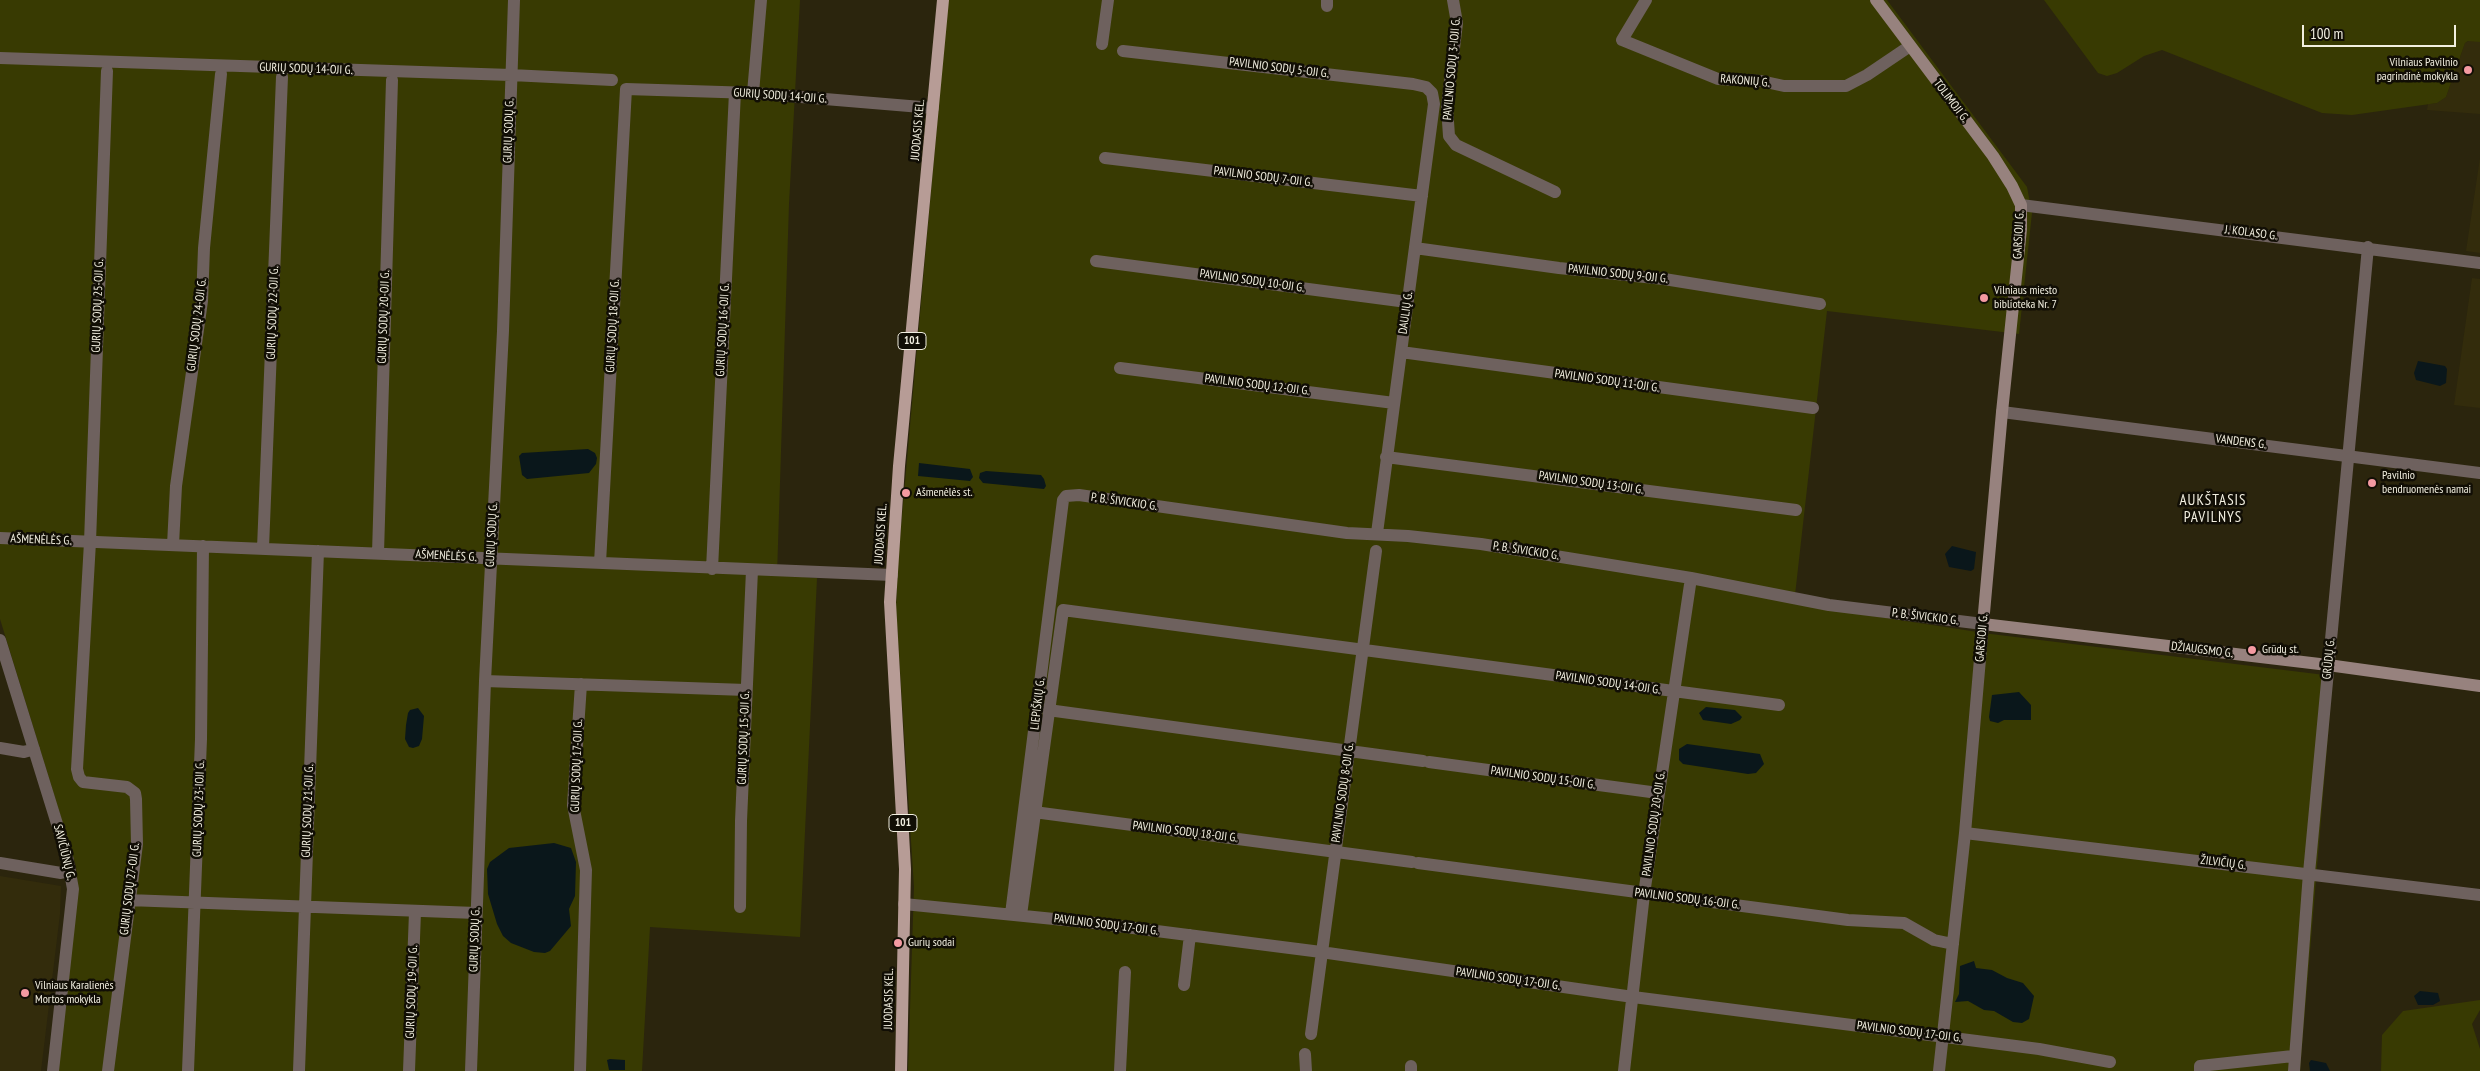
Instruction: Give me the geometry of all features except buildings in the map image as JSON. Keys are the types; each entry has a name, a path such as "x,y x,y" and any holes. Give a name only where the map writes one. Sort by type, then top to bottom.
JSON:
{"main road":[{"name":"JUODASIS KEL.","path":"901,1071 904,860 891,629 892,575 900,463 943,0"}],"street":[{"name":"GURIŲ SODŲ G.","path":"471,1071 485,680 503,331 514,0"},
{"path":"752,93 761,0"},
{"path":"1102,44 1108,0"},
{"name":"PAVILNIO SODŲ 3-IOJI G.","path":"1453,0 1457,23 1447,107 1449,136 1456,145 1555,192"},
{"name":"RAKONIŲ G.","path":"1646,0 1622,40 1718,79 1760,81 1784,86 1846,86 1867,75 1910,46"},
{"name":"TOLIMOJI G.","path":"1876,0 1993,156 2012,186 2021,205"},
{"name":"PAVILNIO SODŲ 5-OJI G.","path":"1123,51 1413,84 1426,87 1432,93"},
{"name":"GURIŲ SODŲ 14-OJI G.","path":"0,58 612,80"},
{"name":"GURIŲ SODŲ 25-OJI G.","path":"90,542 107,71"},
{"name":"GURIŲ SODŲ 24-OJI G.","path":"173,545 176,486 202,301 204,248 221,74"},
{"name":"GURIŲ SODŲ 22-OJI G.","path":"263,548 282,77"},
{"name":"GURIŲ SODŲ 20-OJI G.","path":"378,553 392,80"},
{"name":"GURIŲ SODŲ 14-OJI G.","path":"626,89 752,93 933,108"},
{"name":"GURIŲ SODŲ 18-OJI G.","path":"600,563 626,89"},
{"name":"GURIŲ SODŲ 16-OJI G.","path":"712,569 735,92"},
{"name":"DAULIŲ G.","path":"1378,533 1386,456 1434,104 1432,93"},
{"name":"PAVILNIO SODŲ 7-OJI G.","path":"1105,158 1422,196"},
{"name":"J. KOLASO G.","path":"2021,205 2368,248 2480,264"},
{"name":"GARSIOJI G.","path":"1938,1071 1965,833 2002,412 2021,229 2021,205"},
{"name":"PAVILNIO SODŲ 9-OJI G.","path":"1415,248 1559,268 1664,279 1820,304"},
{"name":"GRŪDŲ G.","path":"2294,1071 2293,1056 2309,873 2368,248"},
{"name":"PAVILNIO SODŲ 10-OJI G.","path":"1096,260 1408,302"},
{"name":"PAVILNIO SODŲ 11-OJI G.","path":"1401,352 1813,408"},
{"name":"PAVILNIO SODŲ 12-OJI G.","path":"1120,368 1394,403"},
{"name":"VANDENS G.","path":"2002,412 2480,473"},
{"name":"PAVILNIO SODŲ 13-OJI G.","path":"1386,456 1796,510"},
{"name":"P. B. ŠIVICKIO G.","path":"1066,496 1089,497 1347,533 1378,533 1481,544 1691,578 1829,605 1983,624"},
{"name":"LIEPIŠKIŲ G.","path":"1016,914 1062,500 1066,496"},
{"name":"AŠMENĖLĖS G.","path":"0,538 892,575"},
{"name":"GURIŲ SODŲ 27-OJI G.","path":"90,542 77,769 79,777 84,782 127,787 135,793 137,844 128,900 108,1071"},
{"name":"GURIŲ SODŲ 23-IOJI G.","path":"188,1071 201,739 203,546"},
{"name":"GURIŲ SODŲ 21-OJI G.","path":"299,1071 318,551"},
{"name":"PAVILNIO SODŲ 8-OJI G.","path":"1311,1034 1376,551"},
{"name":"GURIŲ SODŲ 15-OJI G.","path":"740,907 746,690 752,570"},
{"name":"PAVILNIO SODŲ 20-OJI G.","path":"1624,1071 1644,894 1691,578"},
{"name":"PAVILNIO SODŲ 14-OJI G.","path":"1048,710 1062,610 1779,705"},
{"name":"DŽIAUGSMO G.","path":"1983,624 2328,665 2480,686"},
{"name":"SAVIČIŪNŲ G.","path":"0,640 70,871 73,889 53,1071"},
{"path":"485,680 746,690"},
{"name":"GURIŲ SODŲ 17-OJI G.","path":"580,1071 586,870 573,805 581,684"},
{"path":"1016,914 1034,812 1048,710"},
{"name":"PAVILNIO SODŲ 15-OJI G.","path":"1048,710 1658,794"},
{"path":"0,748 24,752 34,749"},
{"name":"PAVILNIO SODŲ 18-OJI G.","path":"1034,812 1335,851"},
{"name":"ŽILVIČIŲ G.","path":"1965,833 2480,895"},
{"name":"PAVILNIO SODŲ 16-OJI G.","path":"1335,851 1644,894 1848,920 1904,924 1934,940 1953,944"},
{"path":"0,863 61,873 70,871"},
{"path":"128,900 476,913"},
{"name":"PAVILNIO SODŲ 17-OJI G.","path":"904,904 1016,914 1321,952 1633,997 2039,1048 2110,1062"},
{"name":"GURIŲ SODŲ 19-OJI G.","path":"409,1071 415,912"},
{"path":"1184,985 1190,935"},
{"path":"1120,1071 1125,972"},
{"path":"1305,1054 1306,1071"},
{"path":"2200,1071 2200,1066 2293,1056"}],"shaded area":[{"path":"0,0 800,0 789,204 777,575 817,578 800,937 650,927 642,1071 58,1071 78,889 76,866 0,619"},
{"path":"948,0 1887,0 2027,187 2032,213 2019,334 1827,311 1794,604 1991,634 2333,676 2300,1071 908,1071 914,887 896,609 898,561"},
{"path":"2044,0 2480,0 2480,42 2468,41 2465,43 2446,97 2437,103 2352,115 2322,113 2162,50 2144,56 2117,73 2107,76 2098,73"},
{"name":"Vilniaus Pavilnio pagrindinė mokykla","path":"2473,38 2480,40 2480,114 2427,110 2428,104 2437,103 2446,97 2465,43"},
{"path":"2480,158 2480,253 2466,251"},
{"path":"2472,278 2480,279 2480,408 2454,405"},
{"path":"2418,361 2445,366 2447,369 2446,383 2440,386 2416,380 2414,373"},
{"path":"588,449 595,453 597,458 596,464 589,473 527,479 522,475 519,456 522,453"},
{"path":"919,463 970,469 973,477 970,481 918,476"},
{"path":"986,471 1041,475 1046,486 1044,489 983,483 979,478 980,473"},
{"path":"1952,546 1976,552 1974,569 1971,571 1949,567 1945,554"},
{"path":"2019,692 2031,705 2031,720 2004,720 1998,723 1990,721 1992,695"},
{"path":"1706,707 1735,710 1742,717 1731,724 1703,720 1699,713"},
{"path":"418,708 424,716 422,739 419,746 413,748 409,747 405,739 406,725 410,710"},
{"path":"1687,744 1760,754 1764,764 1756,773 1748,774 1683,764 1679,760 1679,749"},
{"path":"554,843 571,848 576,862 575,896 569,909 571,926 550,951 545,953 534,952 511,943 503,936 497,924 488,894 487,869 490,862 509,848"},
{"name":"Vilniaus Karalienės Mortos mokykla","path":"0,876 61,886 60,914 41,1071 0,1071"},
{"path":"1974,961 1976,968 1992,970 2007,978 2023,983 2034,996 2029,1019 2022,1023 2013,1022 1994,1011 1984,1010 1968,1001 1955,1002 1959,994 1960,966"},
{"path":"2420,991 2438,993 2440,1001 2433,1005 2418,1005 2414,996"},
{"path":"2480,1000 2480,1010 2472,1024 2480,1049 2480,1071 2381,1071 2382,1035 2403,1011"},
{"path":"607,1060 625,1060 625,1070 609,1070"},
{"path":"2311,1060 2326,1063 2330,1071 2310,1071 2309,1063"}],"place":[{"name":"Vilniaus Pavilnio pagrindinė mokykla","path":"2468,70"},
{"name":"Vilniaus miesto biblioteka Nr. 7","path":"1984,298"},
{"name":"Pavilnio bendruomenės namai","path":"2372,483"},
{"name":"Ašmenėlės st.","path":"906,493"},
{"name":"Grūdų st.","path":"2252,650"},
{"name":"Gurių sodai","path":"898,943"},
{"name":"Vilniaus Karalienės Mortos mokykla","path":"25,993"}],"district":[{"name":"AUKŠTASIS PAVILNYS","path":"2213,510"}]}
